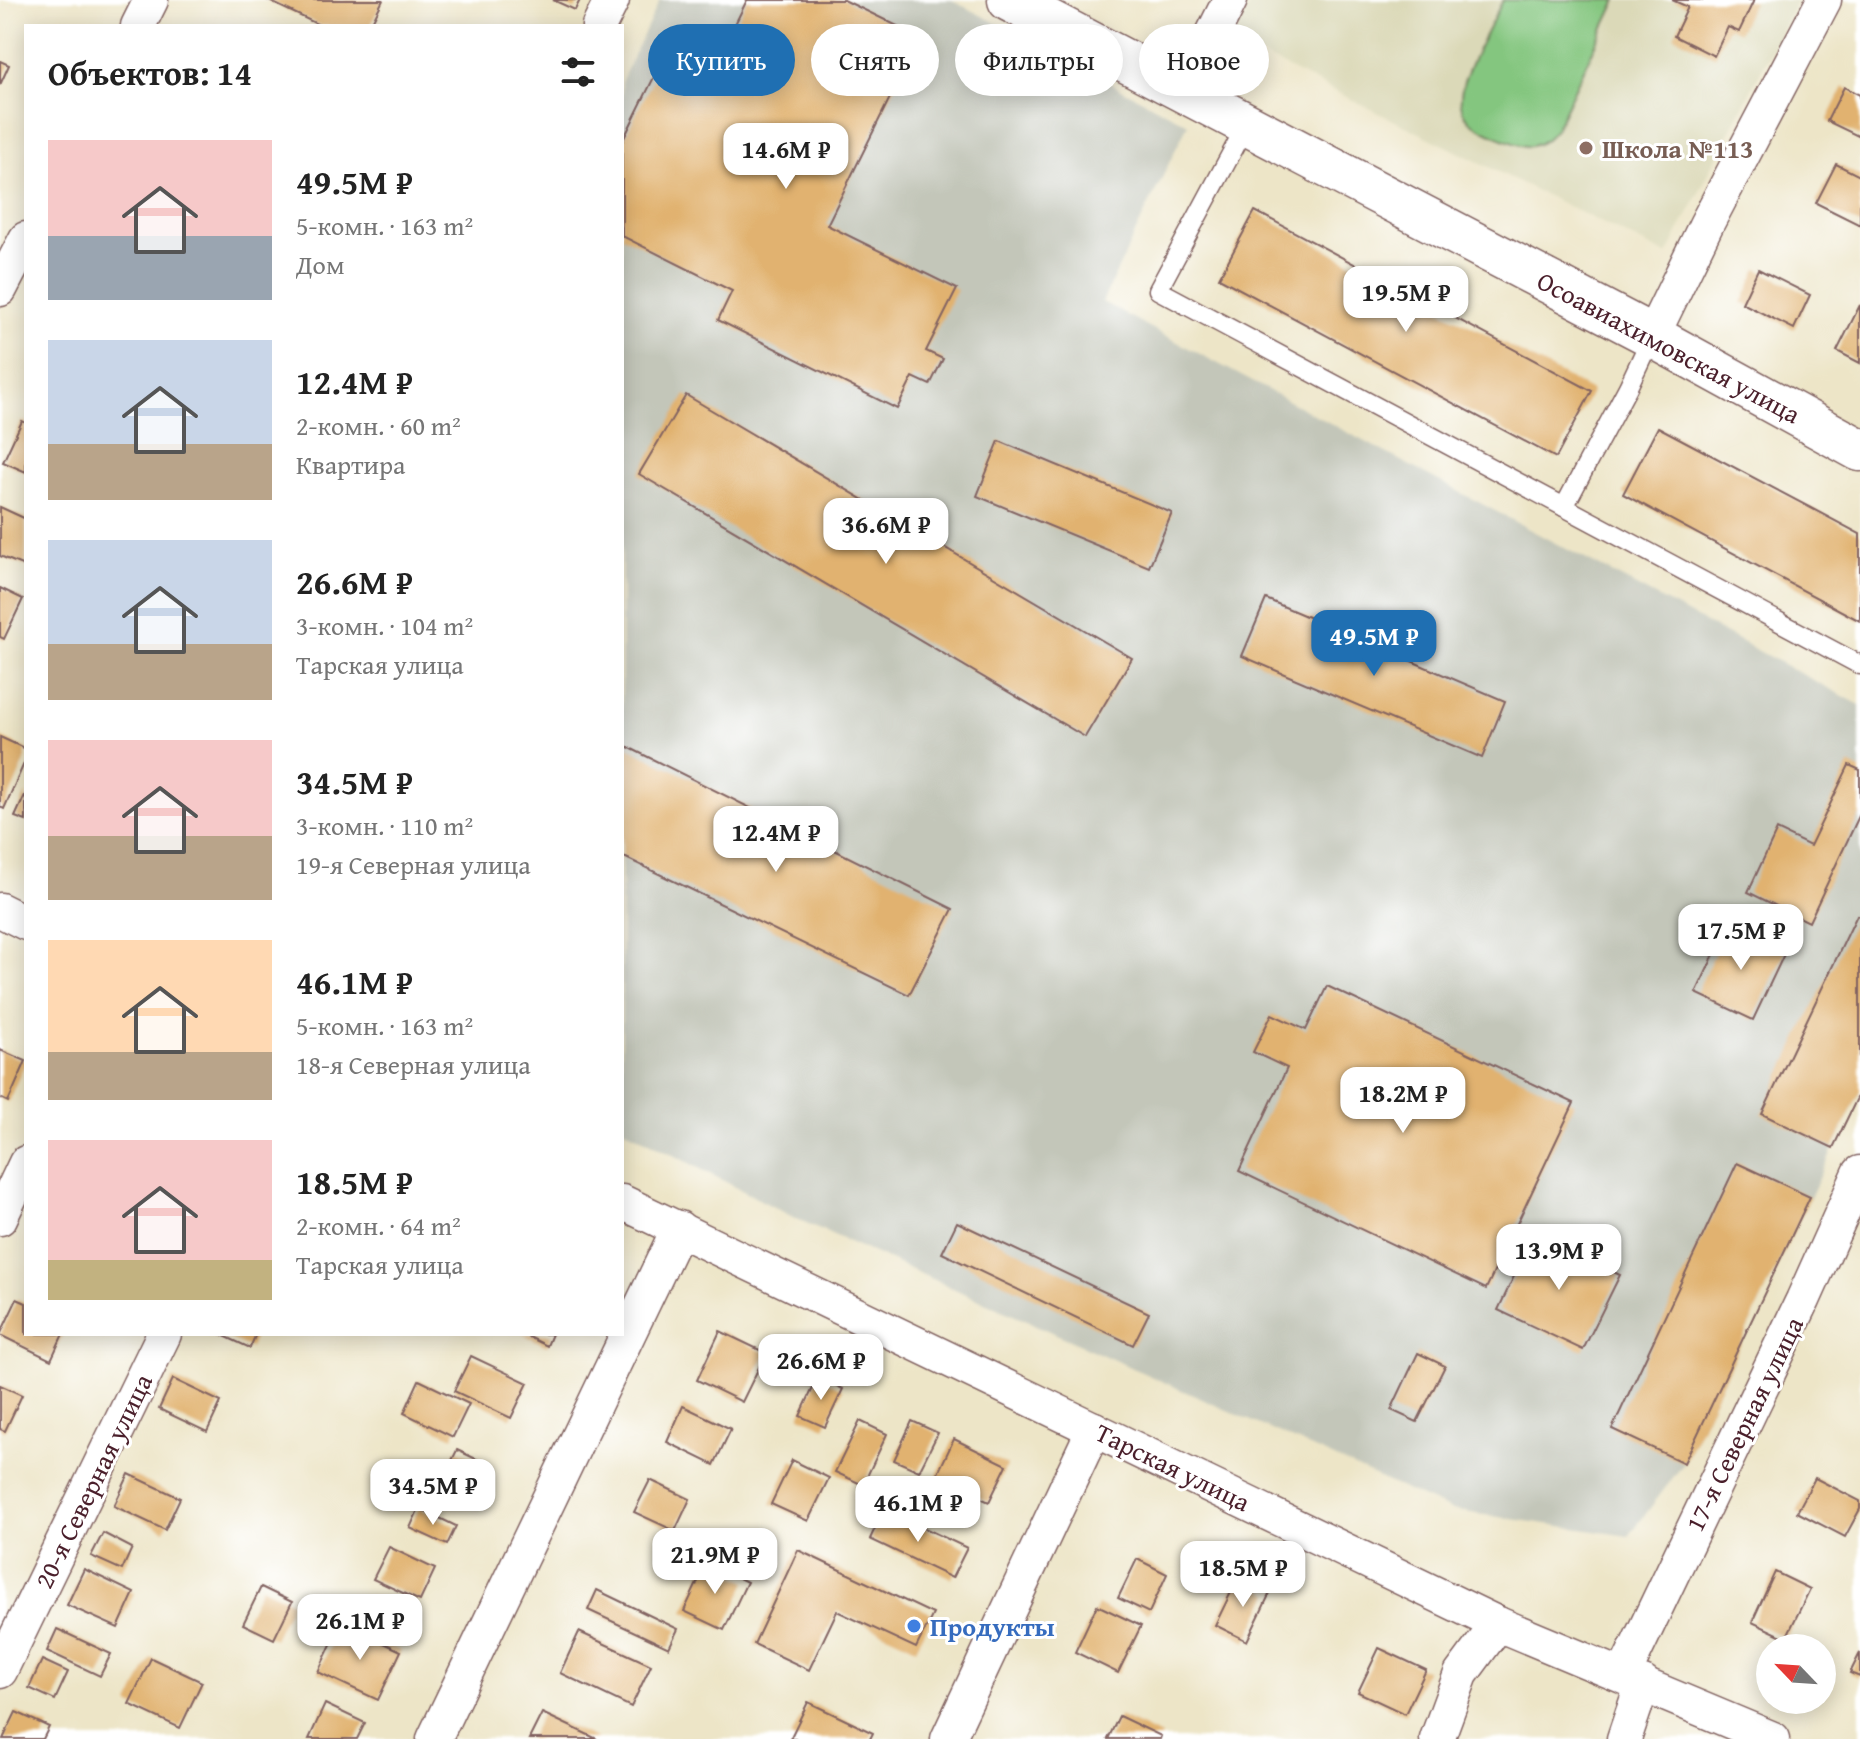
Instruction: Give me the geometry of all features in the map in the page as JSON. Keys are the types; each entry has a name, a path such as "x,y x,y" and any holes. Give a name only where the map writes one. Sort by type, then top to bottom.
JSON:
{"street":[{"path":"139,24 151,0"},
{"path":"600,24 612,0"},
{"name":"Осоавиахимовская улица","path":"1009,0 1139,68"},
{"path":"1218,24 1230,0"},
{"path":"1652,336 1775,90 1824,0"},
{"name":"Осоавиахимовская улица","path":"1191,96 1652,336 1860,450"},
{"path":"0,289 24,243"},
{"path":"0,910 24,922"},
{"path":"0,1218 24,1167"},
{"name":"17-я Северная улица","path":"1624,1739 1633,1679 1860,1173"},
{"name":"Тарская улица","path":"624,1203 1498,1624 1773,1739"},
{"path":"434,1739 679,1228"},
{"name":"20-я Северная улица","path":"0,1671 163,1336"},
{"path":"948,1739 1094,1429"},
{"path":"1437,1739 1461,1674 1498,1624"}],"lane":[{"path":"1246,126 1158,290 1860,665"},
{"path":"1564,507 1652,336"}],"shaded area":[{"path":"660,0 952,0 998,24 955,24 955,96 1123,96 1123,90 1188,124 1102,302 1860,705 1860,1092 1684,1463 1629,1536 1451,1510 793,1217 624,1129 624,76 648,25 648,96 795,96 795,24 649,24"},
{"name":"Школа №113","path":"1252,0 1797,0 1667,255 1269,59 1269,24 1241,24"}],"green space":[{"path":"1503,0 1617,0 1556,128 1545,140 1531,146 1508,141 1474,124 1467,118 1462,106 1462,87 1466,76"}],"building":[{"path":"267,0 383,0 371,24 317,24"},
{"path":"553,0 580,0 575,10"},
{"path":"747,0 844,0 893,24 811,24 811,96 891,96 827,225 957,289 926,351 943,359 930,385 913,377 897,409 718,320 732,291 624,237 624,138 648,89 648,96 795,96 795,24 735,24"},
{"path":"1672,0 1754,0 1739,32 1728,27 1714,56 1674,36 1688,7"},
{"path":"0,61 9,65 0,85"},
{"path":"1844,87 1860,95 1860,137 1827,121"},
{"path":"1836,164 1860,176 1860,225 1816,203"},
{"path":"1255,211 1592,391 1556,458 1219,278"},
{"path":"1758,269 1810,295 1794,329 1742,303"},
{"path":"1860,305 1860,363 1837,351"},
{"path":"686,395 1132,658 1085,737 639,474"},
{"path":"22,421 24,471 3,462"},
{"path":"1658,427 1860,534 1860,621 1623,494"},
{"path":"999,441 1172,513 1149,567 977,496"},
{"path":"0,507 24,518 24,566 0,556"},
{"path":"0,588 23,599 4,639 0,637"},
{"path":"1266,599 1505,701 1482,758 1242,656"},
{"path":"0,737 24,748 24,764 4,809 0,807"},
{"path":"624,745 953,909 909,995 624,857"},
{"path":"1849,765 1860,770 1860,814 1809,922 1748,892 1777,830 1810,846"},
{"path":"24,797 24,820 15,817"},
{"path":"1857,915 1860,916 1860,1092 1833,1148 1762,1114"},
{"path":"1729,923 1786,950 1753,1020 1696,993"},
{"path":"1327,986 1574,1103 1486,1289 1239,1171 1287,1068 1253,1052 1272,1014 1306,1030"},
{"path":"0,1050 24,1060 24,1066 8,1102 0,1098"},
{"path":"1737,1163 1810,1197 1684,1463 1612,1429"},
{"path":"957,1222 1149,1313 1133,1345 942,1253"},
{"path":"1534,1234 1620,1275 1583,1350 1498,1310"},
{"path":"17,1299 24,1302 24,1336 62,1336 51,1360 0,1335"},
{"path":"720,1331 766,1353 742,1402 697,1380"},
{"path":"224,1336 255,1336 250,1348"},
{"path":"527,1336 551,1336 547,1346"},
{"path":"1418,1353 1445,1366 1417,1422 1391,1410"},
{"path":"471,1356 528,1383 511,1418 454,1391"},
{"path":"818,1377 843,1389 825,1427 800,1416"},
{"path":"173,1379 221,1402 207,1432 159,1409"},
{"path":"419,1380 469,1404 453,1437 404,1413"},
{"path":"0,1385 22,1395 5,1431 0,1429"},
{"path":"683,1406 731,1429 714,1465 667,1442"},
{"path":"860,1421 887,1434 863,1485 835,1472"},
{"path":"912,1421 938,1433 919,1471 894,1460"},
{"path":"954,1439 1007,1465 989,1502 936,1477"},
{"path":"457,1450 491,1466 471,1508 437,1491"},
{"path":"792,1460 829,1478 808,1521 771,1504"},
{"path":"129,1474 180,1498 165,1530 114,1506"},
{"path":"1815,1478 1860,1501 1860,1509 1845,1537 1797,1512"},
{"path":"650,1480 690,1499 675,1531 634,1512"},
{"path":"419,1508 456,1526 447,1545 410,1528"},
{"path":"884,1509 967,1548 952,1578 870,1539"},
{"path":"103,1533 132,1548 122,1570 91,1556"},
{"path":"389,1547 435,1569 420,1601 373,1579"},
{"path":"798,1550 933,1614 916,1648 837,1611 809,1670 754,1644"},
{"path":"1137,1559 1167,1574 1149,1613 1118,1598"},
{"path":"707,1562 747,1582 724,1630 684,1611"},
{"path":"84,1569 134,1593 118,1628 67,1605"},
{"path":"1775,1572 1810,1589 1788,1634 1778,1634 1752,1622"},
{"path":"1238,1578 1270,1593 1247,1641 1215,1625"},
{"path":"261,1587 292,1602 274,1639 243,1624"},
{"path":"597,1590 678,1629 669,1648 588,1610"},
{"path":"1097,1605 1141,1626 1118,1673 1075,1652"},
{"path":"341,1623 401,1651 378,1700 318,1672"},
{"path":"57,1629 111,1654 100,1676 47,1651"},
{"path":"579,1632 651,1665 631,1707 560,1673"},
{"path":"1379,1648 1426,1670 1405,1714 1358,1692"},
{"path":"1860,1653 1860,1677 1850,1673"},
{"path":"151,1658 202,1682 180,1728 129,1704"},
{"path":"42,1660 68,1672 55,1700 29,1688"},
{"path":"808,1702 873,1733 870,1739 790,1739"},
{"path":"325,1704 365,1723 357,1739 309,1739"},
{"path":"16,1712 49,1727 43,1739 3,1739"},
{"path":"542,1713 597,1739 529,1739"},
{"path":"1119,1716 1161,1736 1160,1739 1108,1739"}],"place":[{"name":"Школа №113","path":"1586,148"},
{"name":"Продукты","path":"914,1626"}]}
